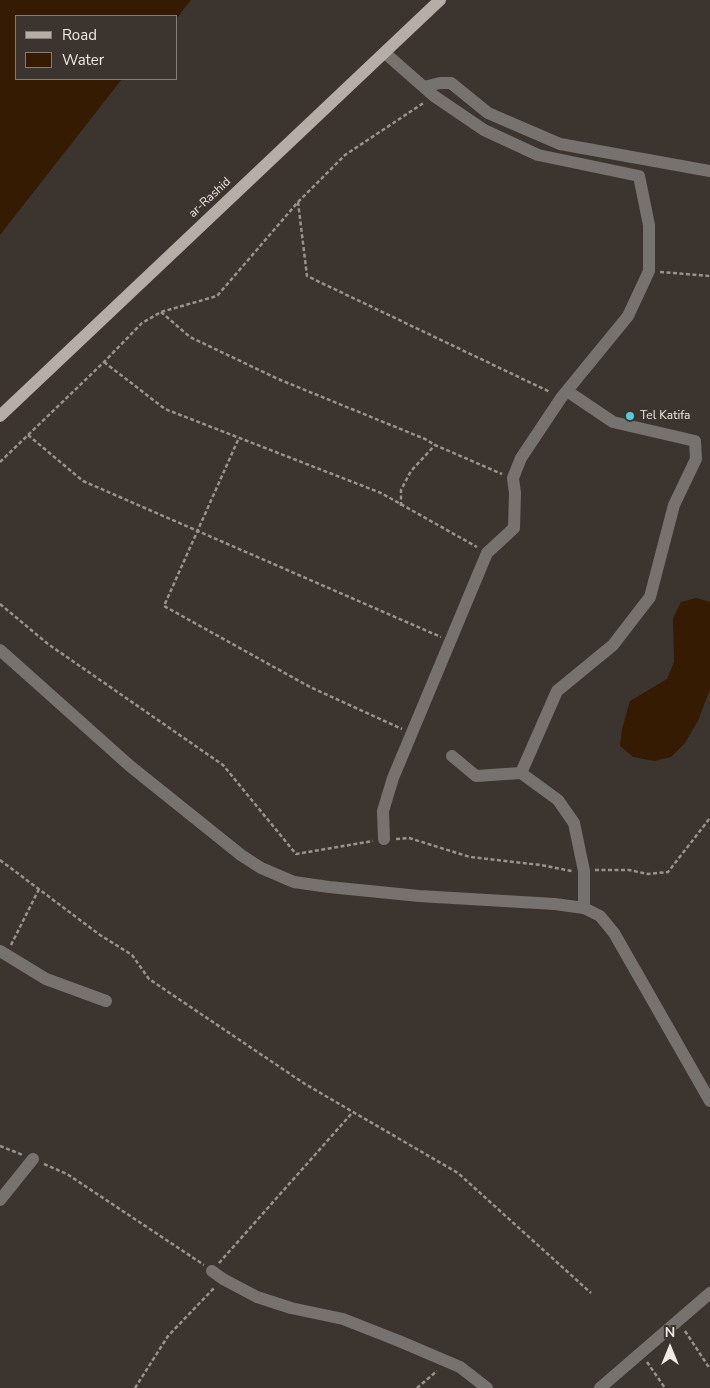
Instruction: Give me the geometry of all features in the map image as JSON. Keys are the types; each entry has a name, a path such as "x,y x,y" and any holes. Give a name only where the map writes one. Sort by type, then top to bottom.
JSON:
{"main road":[{"name":"ar-Rashid","path":"0,416 440,0"}],"street":[{"path":"384,839 382,811 393,778 487,552 514,528 516,493 513,478 521,458 564,394 628,316 648,271 648,225 640,176 590,164 538,155 484,130 434,96 385,53"},
{"path":"424,87 440,82 451,82 488,112 560,144 710,171"},
{"path":"521,773 556,690 612,646 650,597 674,505 696,459 694,441 613,422 564,394"},
{"path":"0,650 130,766 241,855 261,868 294,882 329,887 584,908 600,916 614,933 710,1101"},
{"path":"452,756 476,776 521,773 558,800 574,823 584,871 584,908"},
{"path":"3,953 46,979 106,1001"},
{"path":"0,1200 33,1159"},
{"path":"217,1275 257,1297 364,1326 460,1367 487,1388"},
{"path":"600,1388 710,1293"}],"path":[{"path":"0,462 104,362 142,322 162,312 216,296 298,202 345,155 434,96"},
{"path":"298,202 308,276 564,394"},
{"path":"648,271 710,276"},
{"path":"162,312 190,337 278,379 424,438 435,446 513,478"},
{"path":"104,362 165,409 238,440 381,493 401,506 487,552"},
{"path":"28,435 83,481 196,532 419,626 451,642"},
{"path":"238,440 164,606 310,688 412,733"},
{"path":"401,506 401,490 411,470 435,446"},
{"path":"0,604 48,644 223,765 296,854 384,839 409,838 470,857 541,865 573,872 629,870 648,874 668,872 710,818"},
{"path":"0,860 100,936 132,955 149,979 305,1084 458,1173 591,1293"},
{"path":"3,953 38,889"},
{"path":"135,1388 168,1336 352,1113"},
{"path":"0,1146 67,1174 217,1275"},
{"path":"679,1321 710,1369"},
{"path":"640,1353 665,1388"},
{"path":"416,1388 448,1362"}],"water":[{"path":"0,0 191,0 178,16 15,15 15,80 121,80 0,235"},
{"path":"696,598 710,602 710,689 698,721 685,743 671,757 655,761 633,757 620,746 622,729 630,701 667,679 674,662 673,618 681,602"}],"place":[{"name":"Tel Katifa","path":"630,416"}]}
